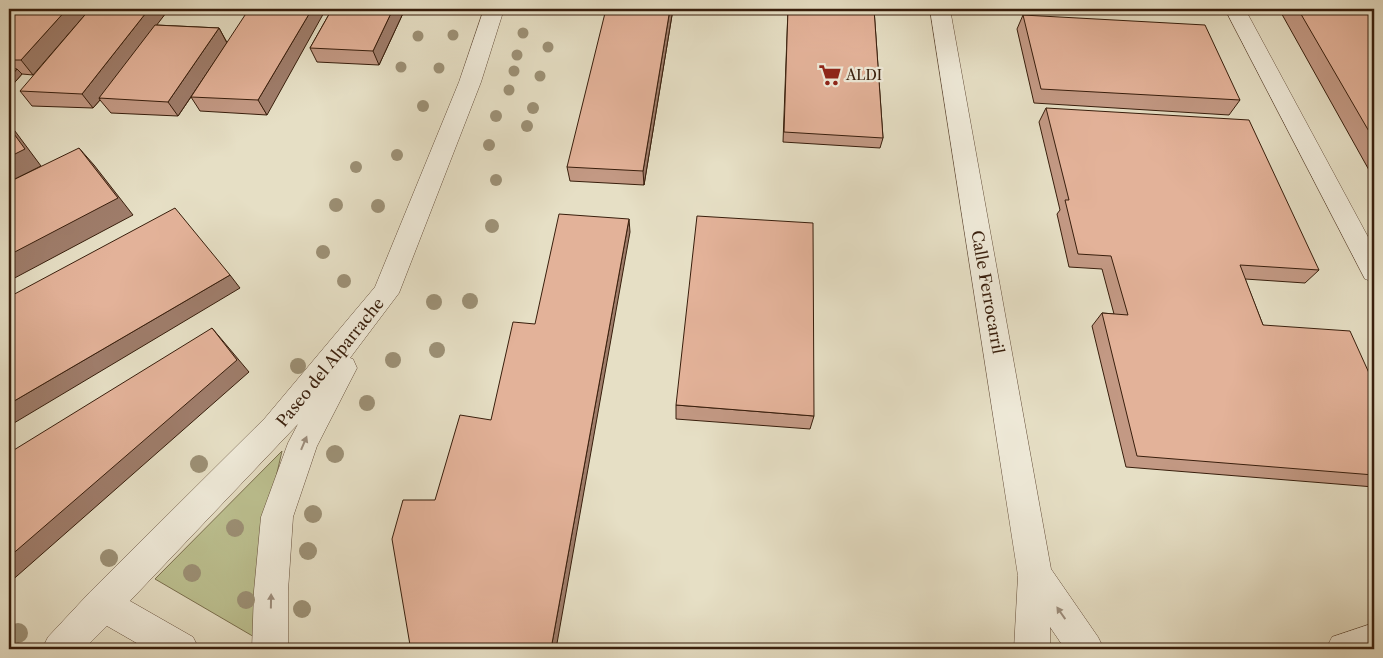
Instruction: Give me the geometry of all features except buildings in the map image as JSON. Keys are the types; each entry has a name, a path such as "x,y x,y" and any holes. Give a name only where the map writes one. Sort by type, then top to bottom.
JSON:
{"street":[{"name":"Paseo del Alparrache","path":"60,649 276,428 386,294 470,82 494,9"},
{"name":"Calle Ferrocarril","path":"940,9 1035,576 1032,649"},
{"path":"1235,9 1374,272"},
{"path":"270,649 271,591 277,517 303,443 321,407 386,294"},
{"name":"Calle Ferrocarril","path":"1035,576 1086,649"},
{"name":"Paseo del Alparrache","path":"51,649 102,604"},
{"path":"102,604 181,649"},
{"path":"1344,649 1374,640"}],"green space":[{"path":"282,451 259,551 256,638 155,579"}],"place":[{"name":"ALDI","path":"830,75"}]}
